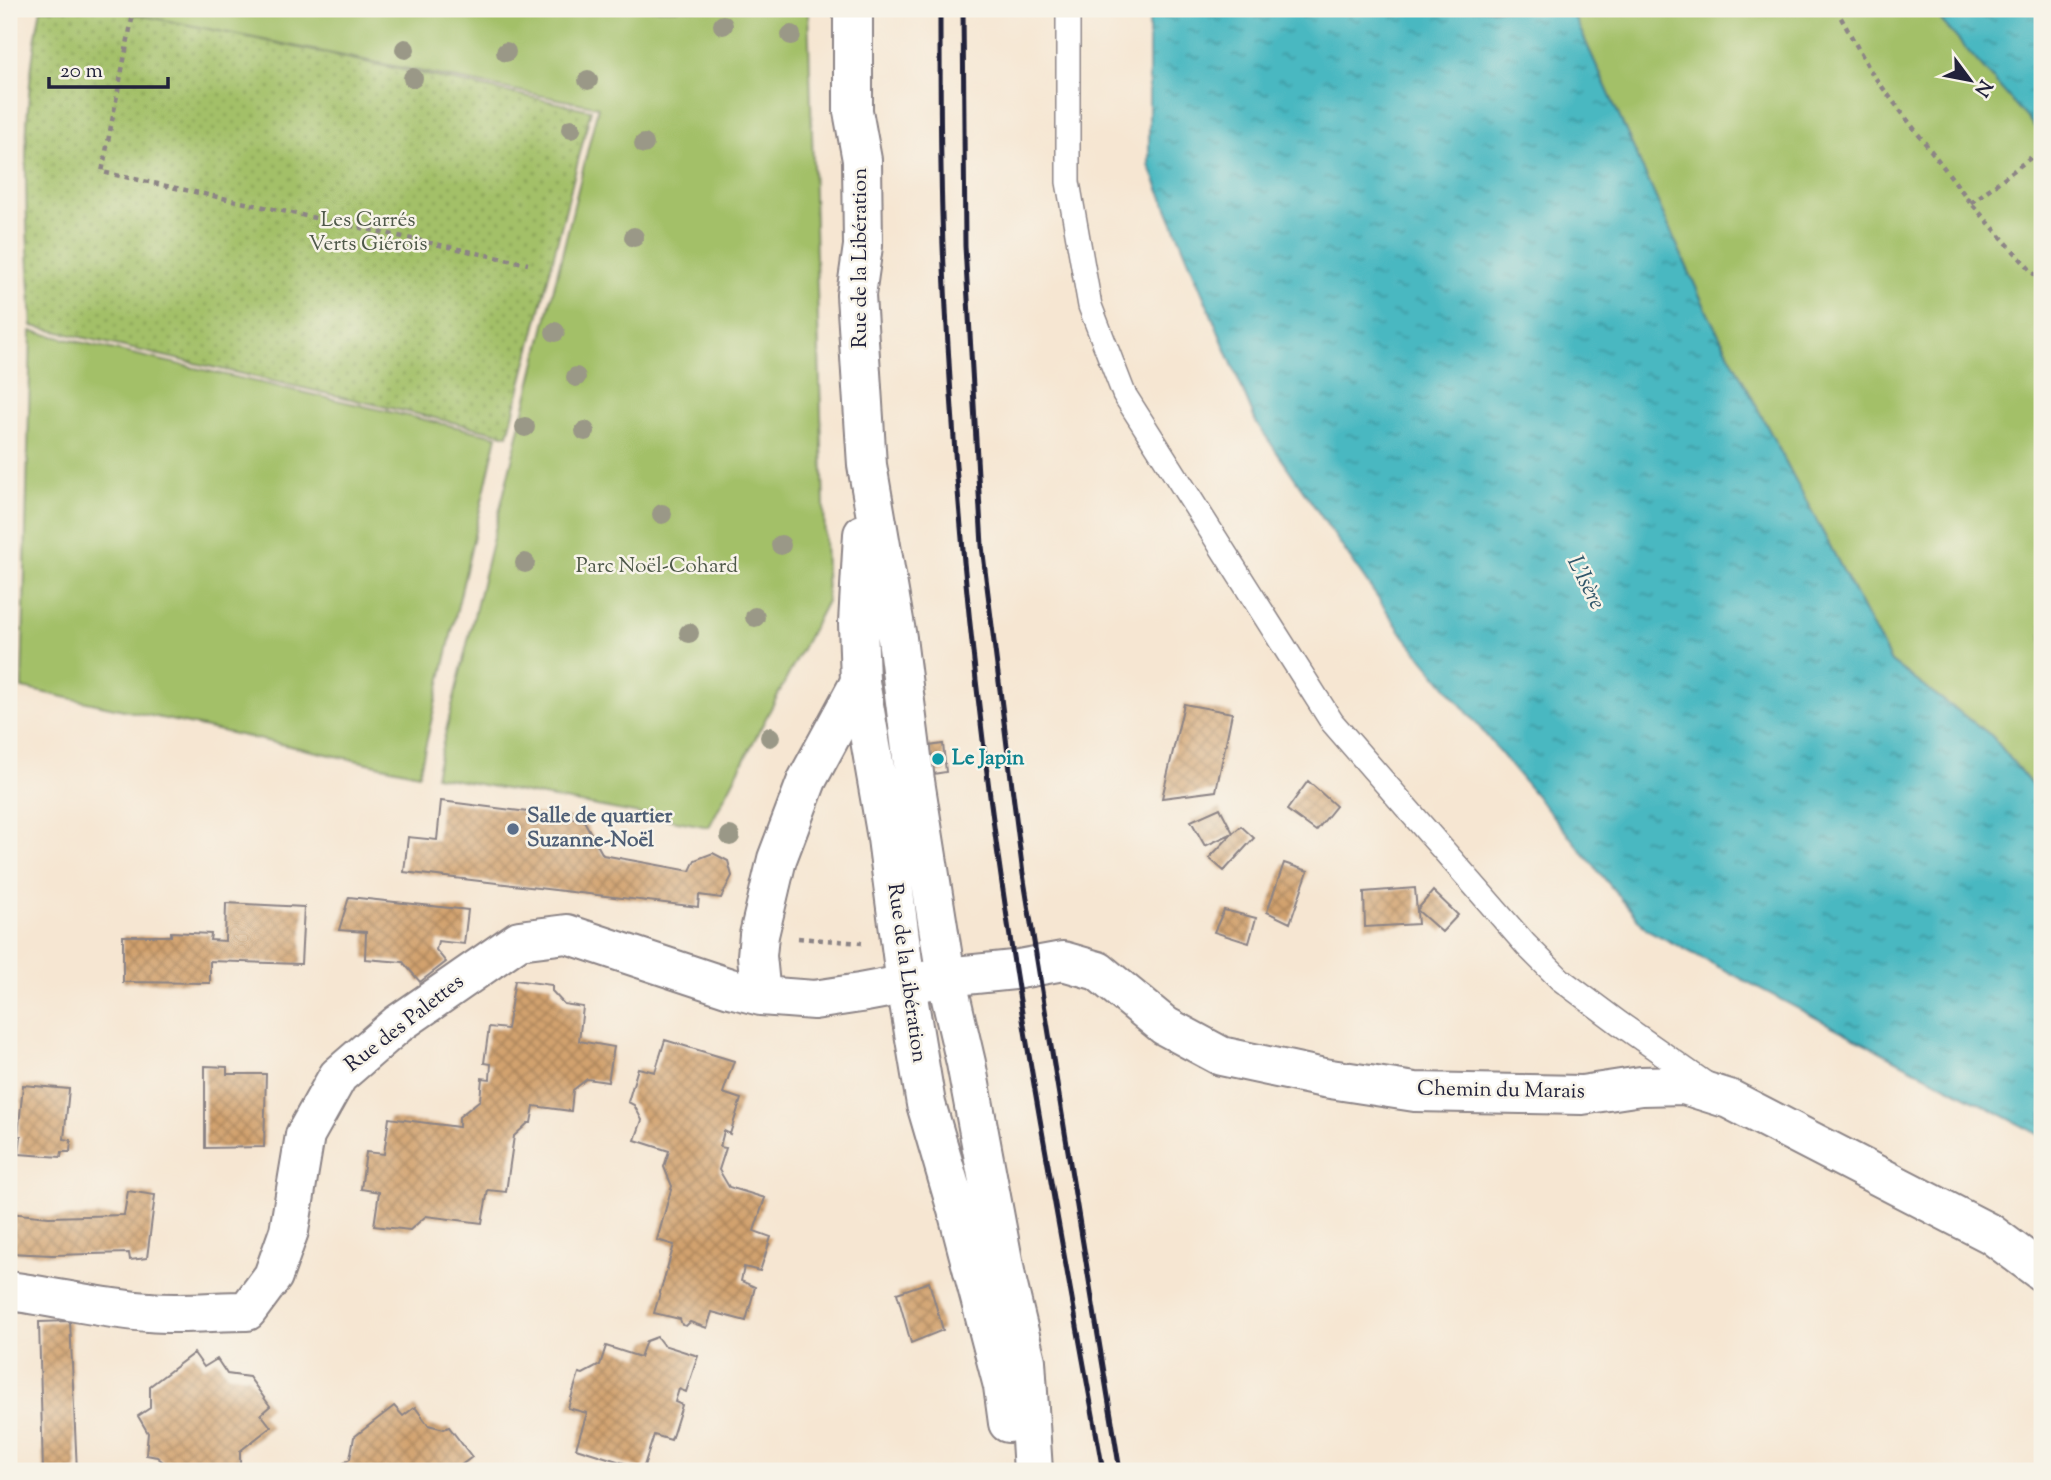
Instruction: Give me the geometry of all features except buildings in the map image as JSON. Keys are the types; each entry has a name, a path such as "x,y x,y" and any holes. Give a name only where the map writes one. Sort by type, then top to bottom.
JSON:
{"street":[{"name":"Rue de la Libération","path":"853,9 853,111 862,160 863,246 856,295 867,465 897,638 915,780 946,977 1007,1282 1026,1361 1033,1471"},
{"name":"Rue de la Libération","path":"867,465 859,623 860,682 887,838 906,985 926,1104 1003,1386 1013,1471"},
{"path":"761,996 757,956 759,935 777,859 807,780 860,682"},
{"name":"Rue des Palettes","path":"9,1291 97,1307 152,1312 247,1311 273,1276 289,1231 305,1135 338,1076 398,1024 519,940 566,934 761,996 814,999 946,977"},
{"name":"Chemin du Marais","path":"946,977 1037,967 1063,961 1098,971 1165,1026 1221,1056 1324,1078 1429,1092 1582,1095 1641,1086 1684,1085 1729,1099 1991,1234 2042,1272"}],"lane":[{"path":"1068,9 1068,182 1090,306 1124,394 1332,722 1526,945 1560,979 1729,1099"}],"path":[{"path":"118,9 134,14 102,172 528,264"},
{"path":"1836,9 1873,75 1971,203 2042,283"},
{"path":"1971,203 2042,149"},
{"path":"759,935 901,947"}],"green space":[{"name":"Les Carrés Verts Giérois","path":"41,9 116,9 591,110 508,435 32,326 26,207 27,127 29,88"},
{"name":"Parc Noël-Cohard","path":"119,9 808,9 827,601 709,827 435,776 598,107"},
{"path":"1571,9 2042,9 2042,798 1992,736 1891,662 1708,314"},
{"path":"31,331 497,436 419,774 22,688"}],"water":[{"name":"L'Isère","path":"1149,9 1571,9 1708,314 1891,662 1992,736 2042,798 2042,1136 1646,929 1404,636 1256,422 1149,165"},
{"path":"1931,9 2042,9 2042,135"}],"railway":[{"path":"940,9 943,246 953,432 969,617 995,832 1022,1015 1103,1471"},
{"path":"963,9 965,246 982,546 1023,874 1120,1471"}],"place":[{"name":"Le Japin","path":"938,759"},
{"name":"Salle de quartier Suzanne-Noël","path":"513,829"}]}
